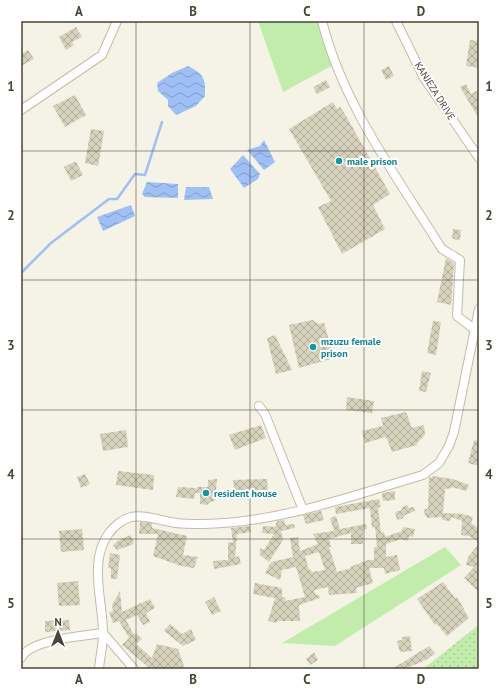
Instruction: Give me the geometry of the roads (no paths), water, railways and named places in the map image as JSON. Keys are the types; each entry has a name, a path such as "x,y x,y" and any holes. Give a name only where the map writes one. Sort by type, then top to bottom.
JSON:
{"street":[{"path":"21,110 102,55 117,21"},
{"path":"322,21 336,64 369,133 442,249 460,260 457,316 477,331"},
{"name":"KANJEZA DRIVE","path":"396,21 424,78 479,158"},
{"path":"99,669 103,633 98,582 101,547 109,532 120,522 130,517 140,516 176,523 205,524 266,517 303,510 423,475 439,463 449,446 458,417 477,331 479,309"},
{"path":"259,406 265,414 303,510"},
{"path":"21,658 23,654 46,642 103,633"},
{"path":"103,633 134,669"}],"water":[{"path":"188,66 198,72 203,78 205,85 205,96 196,106 176,115 168,106 168,100 158,91 157,83 172,73"},
{"path":"264,140 275,162 264,170 247,150 260,146"},
{"path":"243,155 260,174 258,179 244,188 230,169"},
{"path":"147,182 178,184 178,198 145,197 142,194"},
{"path":"186,187 209,187 213,199 184,200"},
{"path":"131,205 135,216 103,231 97,217"}],"waterway":[{"path":"21,273 51,243 109,199 117,199 135,174 145,175 162,122"}],"place":[{"name":"male prison","path":"339,161"},
{"name":"mzuzu female prison","path":"313,347"},
{"name":"resident house","path":"206,493"}]}
